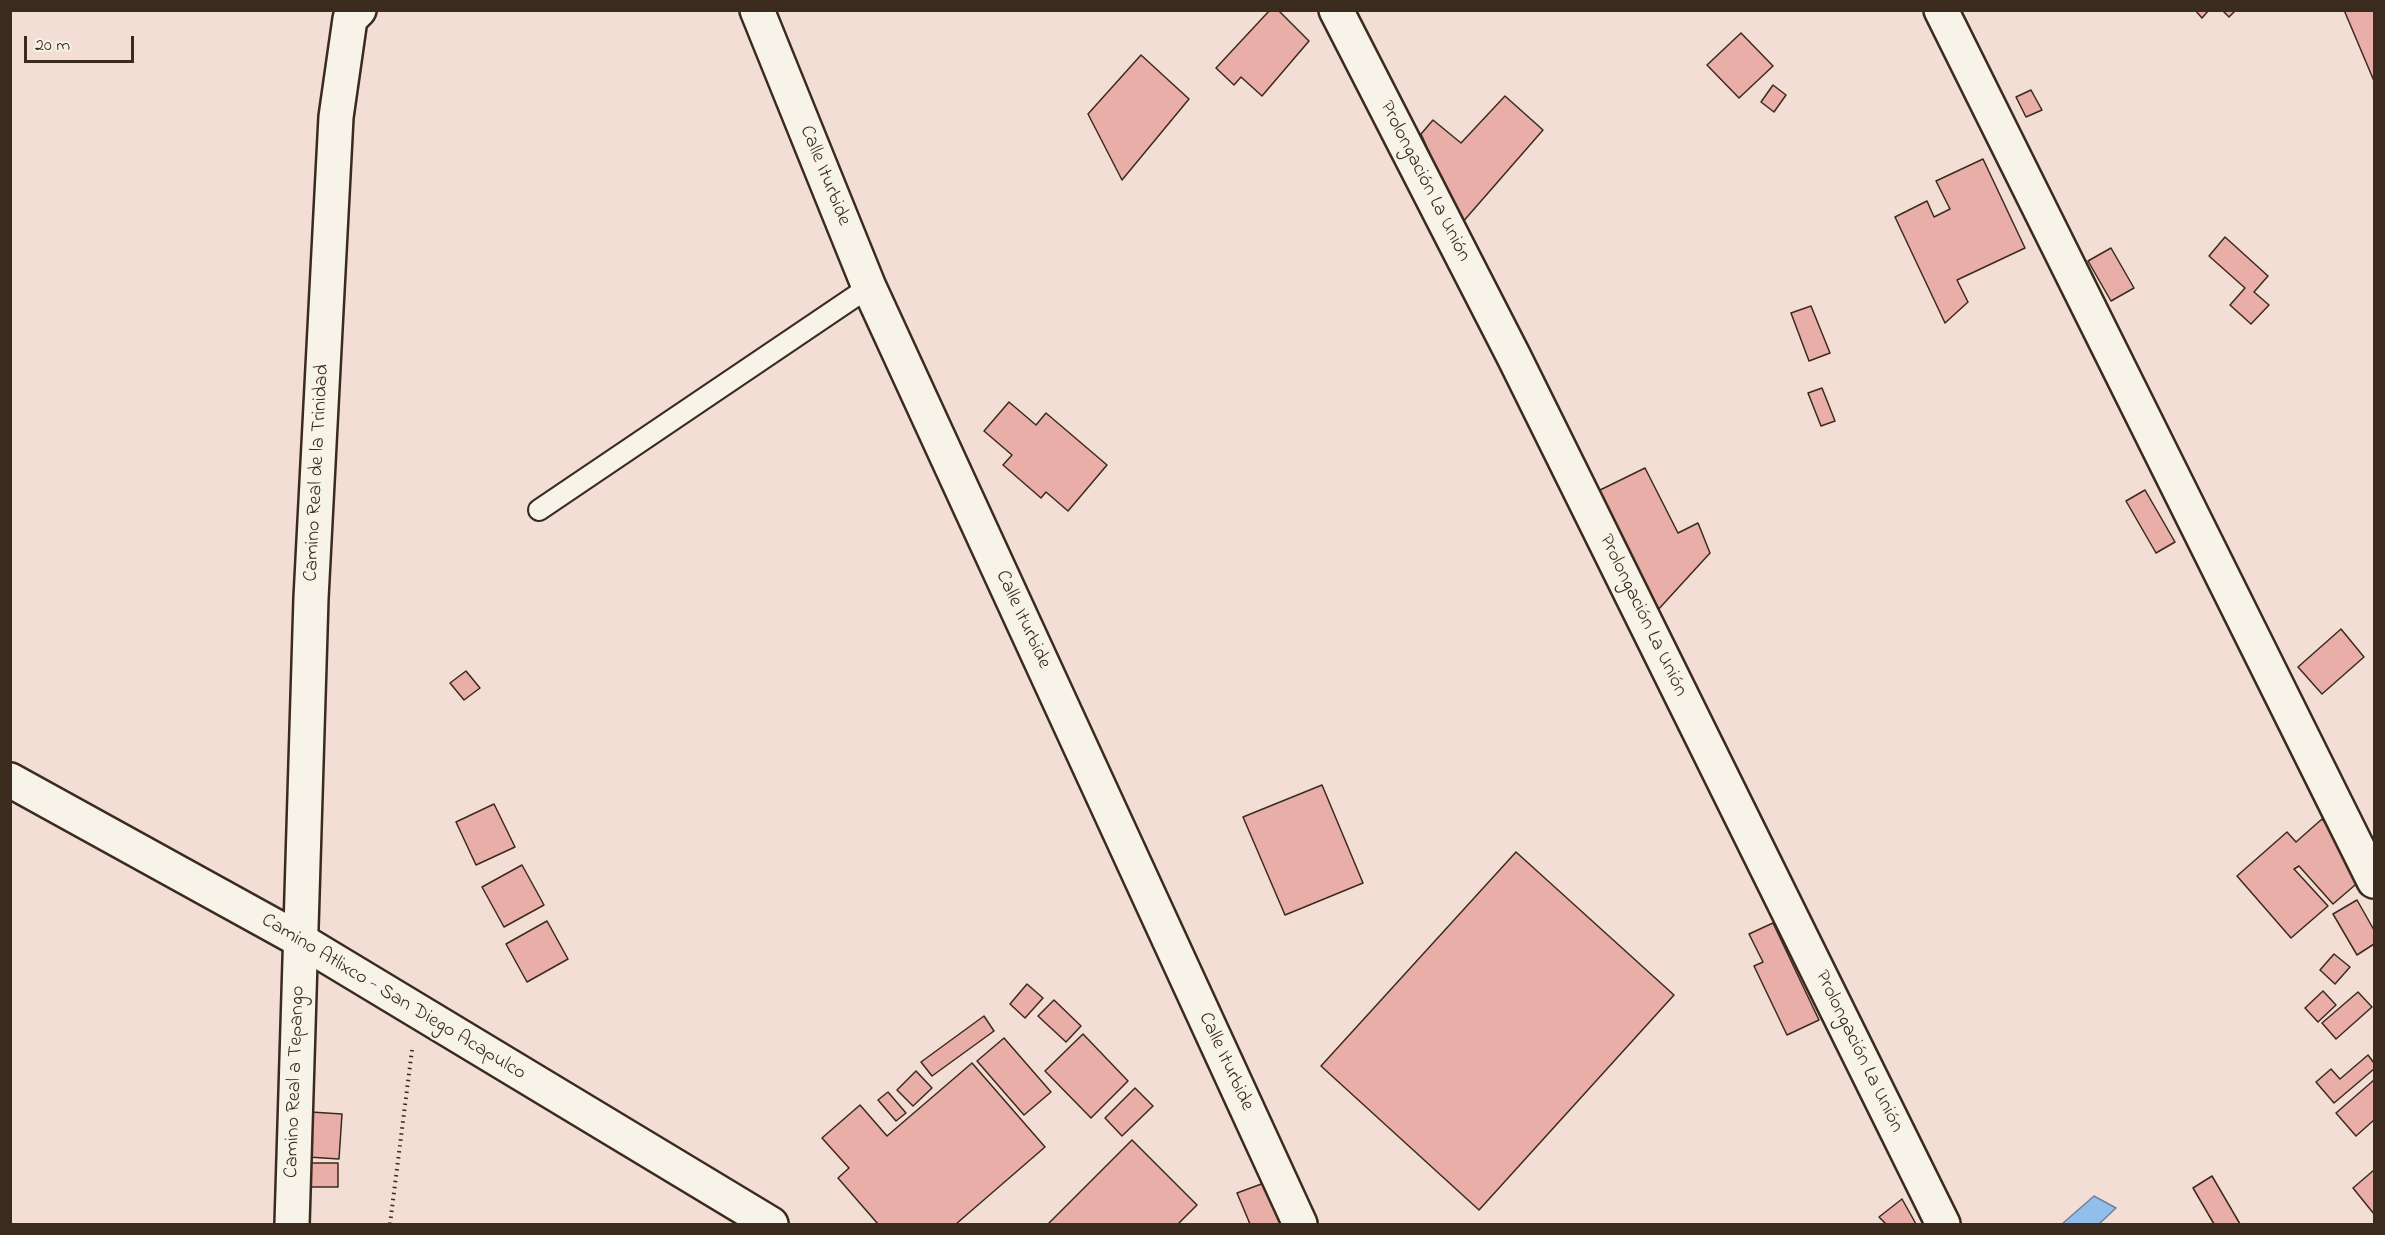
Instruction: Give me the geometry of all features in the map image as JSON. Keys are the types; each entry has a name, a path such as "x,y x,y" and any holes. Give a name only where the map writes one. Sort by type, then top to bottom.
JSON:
{"street":[{"name":"Camino Real de la Trinidad","path":"300,940 311,598 336,117 350,19 359,10"},
{"name":"Calle Iturbide","path":"757,10 869,287 1300,1224"},
{"name":"Prolongación La Unión","path":"1336,10 1514,357 1943,1224"},
{"path":"1941,10 2374,881"},
{"name":"Camino Atlixco - San Diego Acapulco","path":"10,780 300,940 771,1224"},
{"name":"Camino Real a Tepango","path":"292,1224 300,940"}],"lane":[{"path":"538,510 869,287"}],"path":[{"path":"390,1224 417,1011"}],"water":[{"path":"2094,1196 2116,1208 2099,1224 2062,1224"}],"building":[{"path":"1270,10 1278,10 1309,41 1262,96 1241,77 1234,85 1216,68"},
{"path":"2195,10 2209,10 2202,18"},
{"path":"2222,10 2236,10 2229,17"},
{"path":"2344,10 2374,10 2374,81"},
{"path":"1741,33 1773,66 1739,98 1707,65"},
{"path":"1141,55 1189,99 1122,180 1088,114"},
{"path":"1773,85 1786,95 1774,112 1761,102"},
{"path":"2031,90 2042,110 2026,117 2016,97"},
{"path":"1505,96 1543,130 1461,224 1421,134 1433,120 1461,143"},
{"path":"1983,159 2025,248 1957,280 1968,302 1945,323 1895,217 1927,201 1934,217 1950,209 1936,181"},
{"path":"2225,237 2268,276 2254,292 2269,305 2251,324 2230,305 2245,288 2209,256"},
{"path":"2111,248 2134,288 2111,301 2088,261"},
{"path":"1811,306 1830,353 1809,361 1791,313"},
{"path":"1822,388 1835,421 1821,426 1808,393"},
{"path":"1009,402 1036,425 1046,413 1107,465 1068,511 1046,492 1041,498 1003,465 1012,455 984,431"},
{"path":"1645,468 1678,533 1698,523 1710,553 1656,612 1596,492"},
{"path":"2145,490 2175,542 2156,553 2126,501"},
{"path":"2341,629 2364,657 2322,694 2298,667"},
{"path":"466,671 480,688 464,700 450,683"},
{"path":"1322,785 1363,883 1285,915 1243,817"},
{"path":"494,804 515,847 476,865 456,822"},
{"path":"2322,819 2369,873 2333,904 2299,866 2294,869 2328,906 2291,938 2237,876 2287,832 2296,842"},
{"path":"1516,852 1674,995 1479,1210 1321,1066"},
{"path":"522,865 544,905 504,927 482,887"},
{"path":"2357,900 2374,930 2374,944 2357,955 2333,914"},
{"path":"547,921 568,959 527,982 506,944"},
{"path":"1773,923 1819,1020 1787,1035 1754,966 1763,962 1749,934"},
{"path":"2334,954 2350,967 2335,984 2320,970"},
{"path":"1027,984 1043,998 1025,1018 1010,1004"},
{"path":"2323,991 2336,1005 2318,1022 2305,1008"},
{"path":"2358,992 2372,1007 2336,1039 2322,1023"},
{"path":"1054,1000 1081,1026 1066,1042 1038,1016"},
{"path":"984,1016 994,1031 932,1076 921,1062"},
{"path":"1083,1034 1128,1081 1091,1118 1045,1071"},
{"path":"1004,1038 1051,1092 1024,1115 977,1061"},
{"path":"2368,1055 2374,1063 2374,1069 2334,1103 2316,1082 2331,1069 2340,1079"},
{"path":"972,1063 1045,1147 956,1224 878,1224 838,1178 849,1168 822,1138 860,1105 887,1136"},
{"path":"916,1071 932,1088 913,1106 897,1090"},
{"path":"2374,1080 2374,1120 2356,1136 2336,1113"},
{"path":"1135,1088 1153,1106 1122,1136 1105,1118"},
{"path":"888,1092 906,1113 896,1121 878,1100"},
{"path":"311,1112 342,1114 339,1159 308,1157"},
{"path":"1132,1140 1197,1205 1178,1224 1048,1224"},
{"path":"307,1163 338,1163 338,1187 307,1187"},
{"path":"2374,1170 2374,1214 2353,1188"},
{"path":"2212,1176 2240,1224 2214,1224 2193,1188"},
{"path":"1264,1183 1282,1224 1250,1224 1237,1193"},
{"path":"1902,1199 1916,1224 1886,1224 1879,1217"}]}
